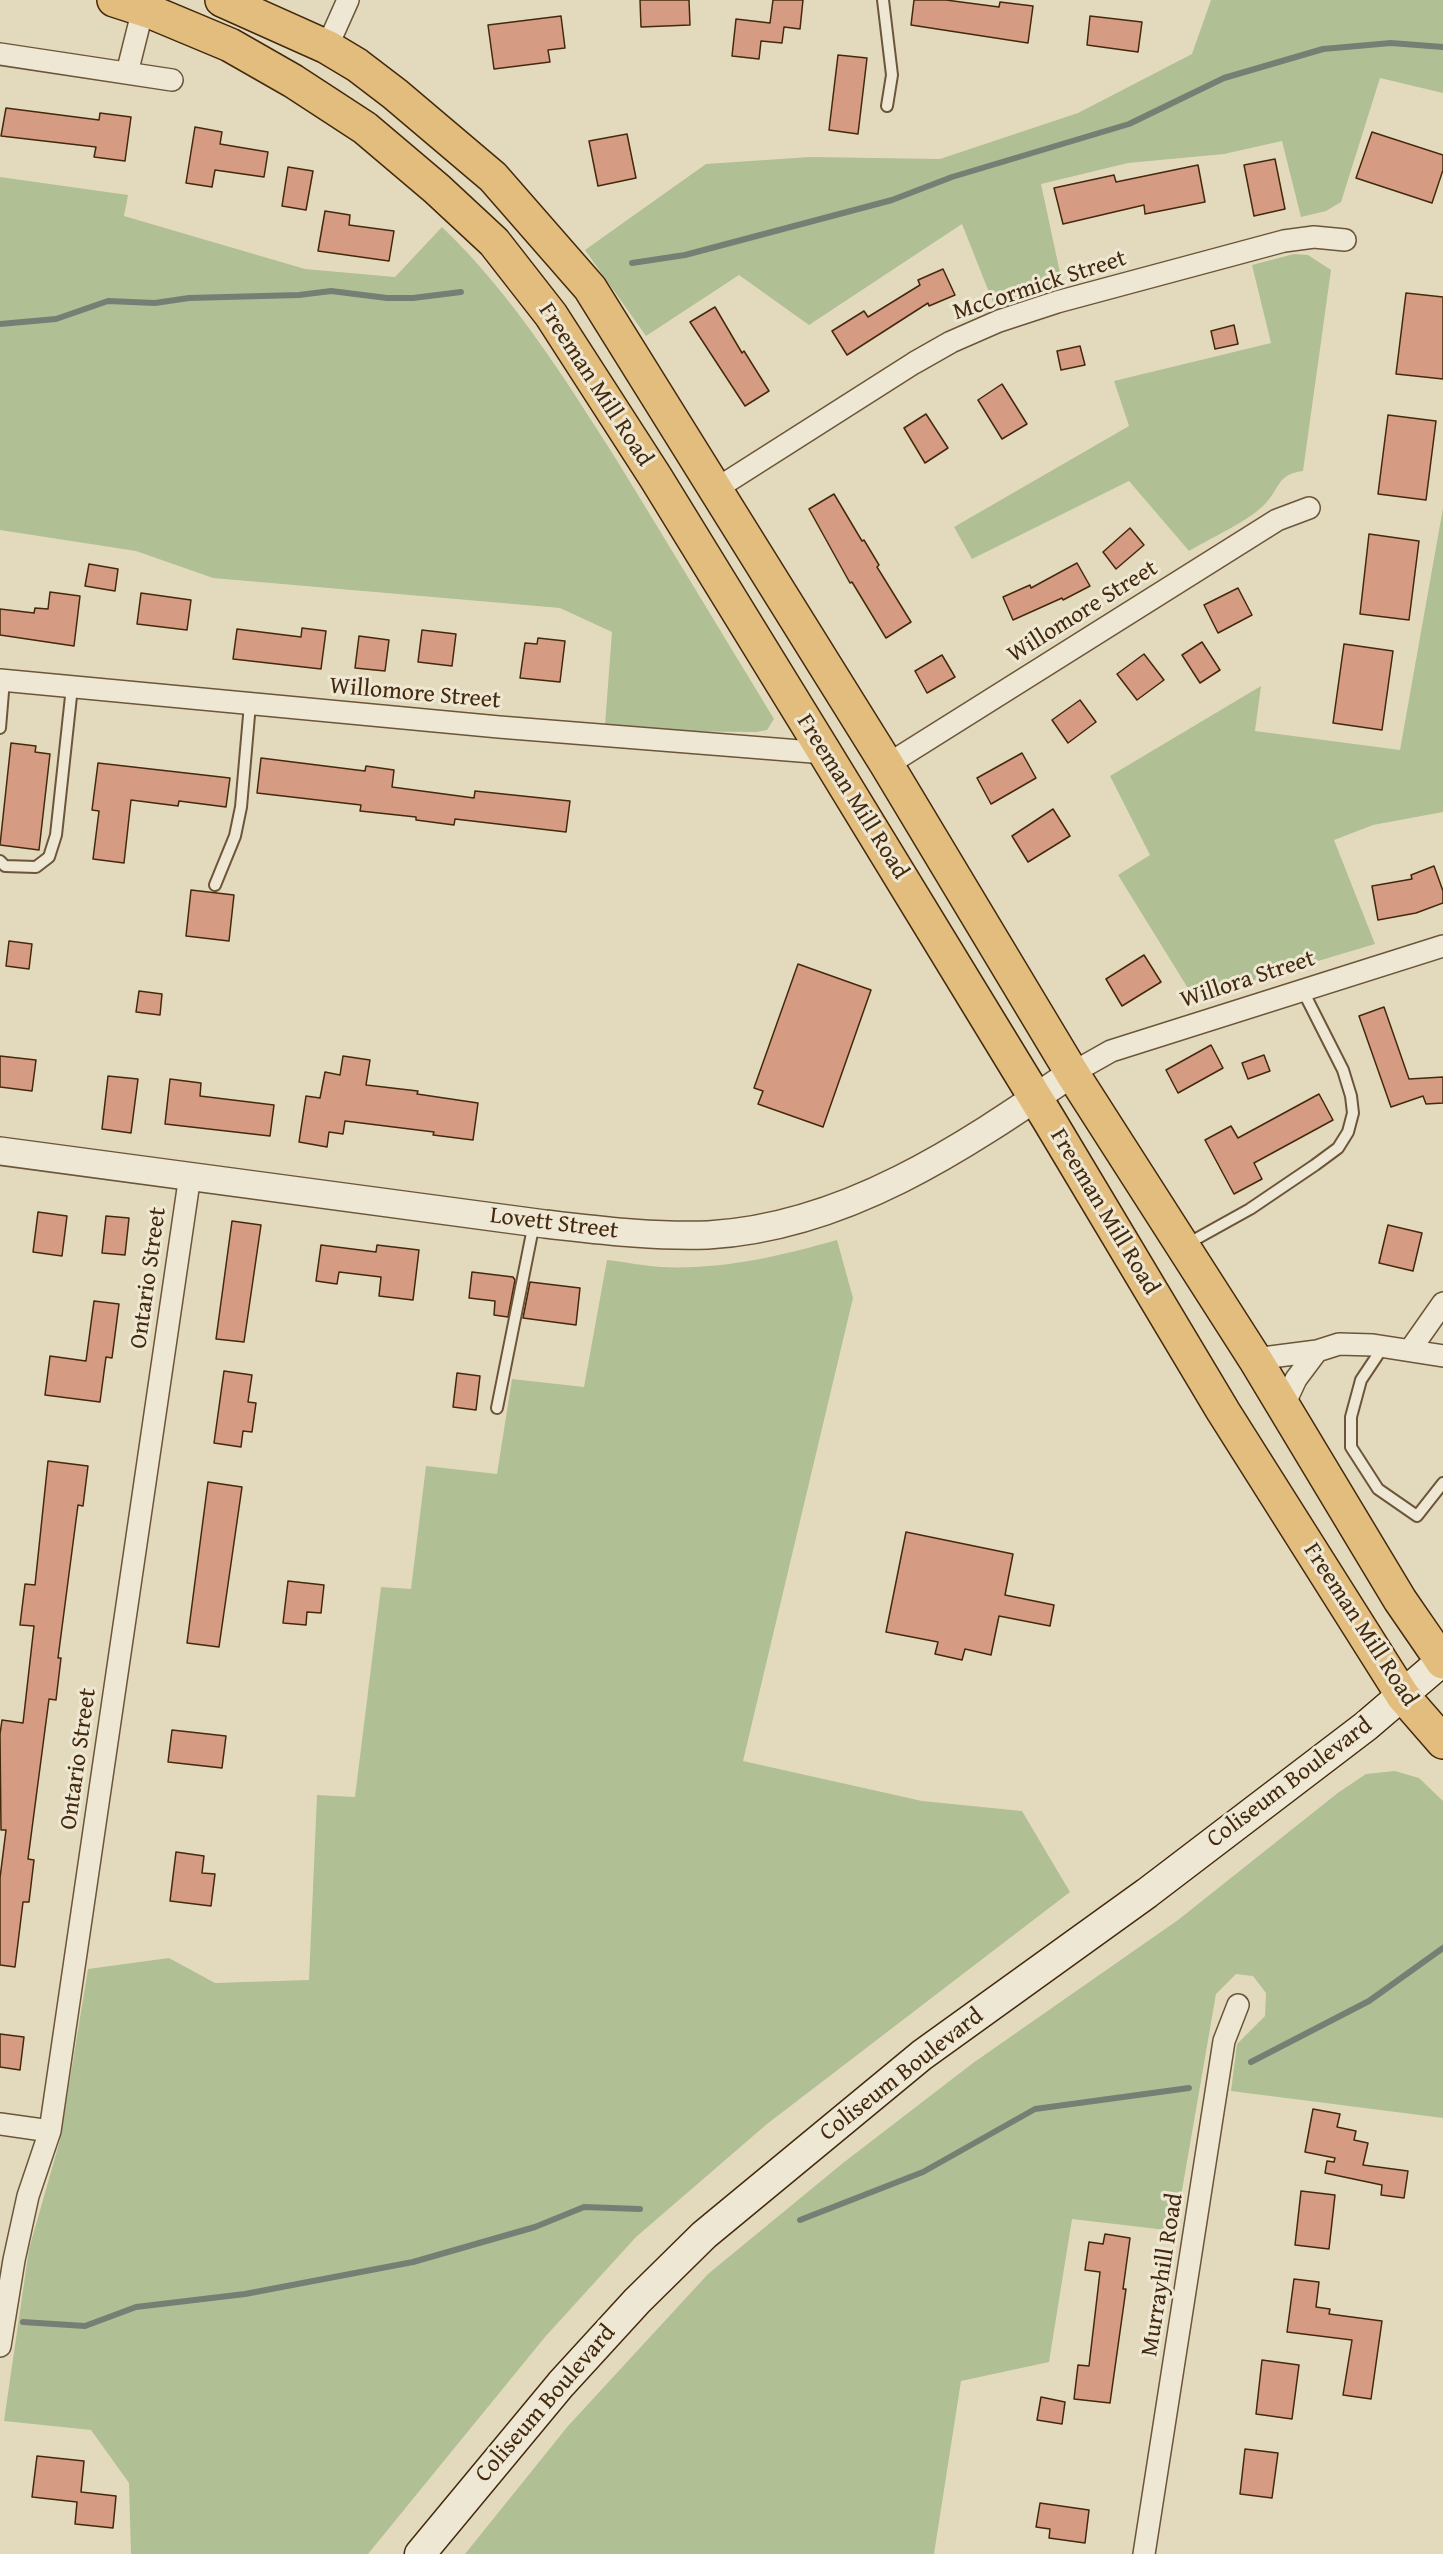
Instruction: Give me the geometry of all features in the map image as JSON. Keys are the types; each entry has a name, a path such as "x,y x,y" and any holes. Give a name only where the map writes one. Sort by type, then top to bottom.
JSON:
{"main road":[{"name":"Freeman Mill Road","path":"222,0 327,47 404,101 493,177 591,288 887,765 1072,1073 1181,1247 1255,1359 1400,1600 1443,1661"},
{"name":"Freeman Mill Road","path":"128,4 230,45 293,81 365,128 437,189 494,242 551,315 656,478 825,753 1036,1098 1223,1411 1403,1696 1443,1743"},
{"name":"Coliseum Boulevard","path":"420,2554 561,2384 637,2301 704,2235 922,2055 1147,1893 1403,1696 1443,1661"}],"street":[{"path":"327,47 348,0"},
{"path":"127,73 128,4"},
{"path":"0,54 172,80"},
{"name":"McCormick Street","path":"716,489 914,363 951,342 999,321 1100,290 1284,241 1314,237 1345,240"},
{"name":"Willomore Street","path":"887,765 1277,520 1310,508"},
{"name":"Willomore Street","path":"2,680 499,727 825,753"},
{"name":"Willora Street","path":"1072,1073 1111,1051 1443,946"},
{"name":"Lovett Street","path":"0,1151 534,1223 624,1233 679,1236 711,1234 794,1221 832,1210 911,1174 1036,1098 1072,1073"},
{"name":"Ontario Street","path":"0,2346 14,2260 28,2196 50,2131 190,1175"},
{"path":"1410,1350 1443,1303"},
{"path":"1255,1359 1317,1351 1339,1344 1410,1350 1443,1356"},
{"path":"1283,1407 1292,1386 1317,1351"},
{"name":"Murrayhill Road","path":"1144,2554 1224,2041 1239,2005"},
{"path":"0,2124 50,2131"}],"lane":[{"path":"883,0 892,75 887,106"},
{"path":"0,728 2,680"},
{"path":"0,861 5,866 36,867 49,857 56,836 72,687"},
{"path":"215,885 235,836 241,807 250,704"},
{"path":"1181,1247 1250,1209 1315,1165 1338,1148 1348,1132 1353,1113 1352,1096 1343,1070 1302,989"},
{"path":"497,1408 534,1223"},
{"path":"1383,1347 1362,1380 1351,1417 1351,1448 1378,1489 1417,1516 1443,1484"}],"green space":[{"path":"1211,0 1443,0 1443,93 1380,78 1341,202 1326,211 1301,217 1282,141 1224,154 1128,163 1041,184 1062,282 994,305 962,224 809,325 739,275 646,336 585,250 706,164 810,157 940,159 1078,113 1192,54"},
{"path":"0,177 128,195 124,216 305,269 395,277 442,227 514,308 577,398 774,719 767,730 756,732 668,731 605,725 612,632 560,608 213,578 136,551 0,530"},
{"path":"1294,254 1308,255 1331,270 1303,471 1288,475 1283,479 1263,506 1248,518 1189,551 1129,481 972,559 954,527 1129,426 1114,381 1271,343 1252,265"},
{"path":"1443,508 1443,812 1373,825 1334,840 1375,944 1194,998 1118,875 1150,855 1110,776 1261,686 1255,731 1400,750"},
{"path":"837,1240 853,1298 743,1761 922,1801 1022,1811 1070,1892 767,2124 636,2237 545,2337 368,2554 131,2554 129,2483 91,2430 4,2421 29,2249 60,2140 88,1969 169,1958 215,1983 309,1980 317,1795 355,1797 381,1587 411,1589 426,1466 497,1474 512,1379 584,1387 607,1260 662,1267 707,1266 751,1261"},
{"path":"1395,1771 1419,1778 1443,1801 1443,2118 1231,2091 1237,2044 1265,2016 1266,1993 1253,1976 1236,1974 1216,1994 1175,2231 1072,2219 1049,2362 961,2381 934,2554 465,2554 568,2426 708,2274 843,2163 973,2063 1178,1920 1339,1792 1366,1774"}],"building":[{"path":"640,0 689,0 690,25 641,27"},
{"path":"773,0 803,0 800,29 784,27 782,43 761,41 759,59 732,56 736,19 770,23"},
{"path":"914,0 946,0 999,7 1000,2 1033,6 1028,43 911,25"},
{"path":"561,16 565,48 548,50 550,62 494,69 488,25"},
{"path":"1090,16 1142,22 1138,52 1087,45"},
{"path":"838,55 867,58 858,134 829,130"},
{"path":"6,108 99,120 100,113 131,117 125,161 94,157 96,147 1,136"},
{"path":"195,127 222,132 220,144 268,152 264,177 215,170 212,187 186,183"},
{"path":"1372,132 1443,155 1443,170 1432,203 1356,178"},
{"path":"627,134 636,178 598,186 589,141"},
{"path":"1275,159 1285,209 1254,216 1244,165"},
{"path":"1198,165 1205,202 1145,214 1144,205 1063,224 1054,188 1114,175 1116,182"},
{"path":"288,167 313,171 306,210 282,206"},
{"path":"325,211 350,215 349,225 394,231 389,261 318,251"},
{"path":"943,269 955,295 929,306 928,303 847,355 832,331 864,311 868,317 920,285 918,280"},
{"path":"1406,293 1443,297 1443,379 1396,374"},
{"path":"715,307 742,353 744,351 769,391 745,406 690,322"},
{"path":"1234,325 1238,344 1215,349 1211,331"},
{"path":"1080,346 1085,365 1061,370 1057,351"},
{"path":"1002,384 1027,424 1002,439 978,400"},
{"path":"926,414 948,448 925,463 904,428"},
{"path":"1388,415 1436,421 1426,500 1378,494"},
{"path":"834,494 862,541 864,540 879,565 877,567 911,622 886,638 852,582 850,583 809,509"},
{"path":"1130,528 1144,545 1116,569 1103,552"},
{"path":"1369,534 1419,541 1409,620 1360,614"},
{"path":"1077,563 1090,586 1063,600 1062,598 1013,620 1003,597 1030,585 1031,588"},
{"path":"89,564 118,569 115,591 85,586"},
{"path":"1238,588 1252,615 1218,633 1204,605"},
{"path":"50,592 80,596 74,646 0,635 0,609 34,613 35,608 48,609"},
{"path":"141,593 191,600 187,630 137,624"},
{"path":"302,628 326,631 321,669 233,659 237,629 301,637"},
{"path":"422,630 456,634 452,666 418,662"},
{"path":"359,636 389,640 385,671 355,668"},
{"path":"538,638 565,641 560,682 520,678 525,643 537,644"},
{"path":"1202,642 1220,670 1200,683 1182,655"},
{"path":"1344,644 1393,651 1382,730 1333,723"},
{"path":"1144,654 1164,680 1137,700 1117,674"},
{"path":"942,655 955,677 927,693 915,671"},
{"path":"1080,700 1096,722 1068,743 1052,720"},
{"path":"11,743 36,746 35,752 50,754 39,850 0,845"},
{"path":"1022,753 1036,778 991,804 977,778"},
{"path":"261,758 365,771 366,766 394,770 392,787 474,798 475,791 570,801 566,832 455,819 454,825 416,820 416,817 360,811 361,805 257,793"},
{"path":"98,763 230,778 226,807 179,801 178,806 131,800 124,863 93,859 99,811 92,810"},
{"path":"1053,809 1070,836 1028,862 1012,836"},
{"path":"1434,866 1443,891 1443,903 1416,913 1378,920 1372,886 1412,879 1411,875"},
{"path":"191,890 234,895 229,941 186,936"},
{"path":"9,941 32,944 29,969 6,966"},
{"path":"1144,955 1161,982 1122,1006 1106,979"},
{"path":"798,964 871,990 823,1127 758,1104 763,1091 754,1088"},
{"path":"139,991 162,994 160,1015 136,1012"},
{"path":"1384,1007 1409,1079 1443,1077 1443,1103 1426,1104 1423,1096 1391,1107 1359,1016"},
{"path":"1211,1045 1223,1068 1178,1093 1166,1070"},
{"path":"1264,1055 1270,1071 1248,1079 1242,1063"},
{"path":"0,1056 36,1060 32,1091 0,1087"},
{"path":"343,1056 370,1060 366,1085 418,1091 417,1094 478,1103 473,1140 433,1135 434,1132 345,1121 343,1134 329,1132 327,1147 299,1142 306,1096 320,1098 325,1072 340,1075"},
{"path":"108,1076 138,1079 131,1133 102,1129"},
{"path":"170,1079 201,1083 200,1096 274,1105 270,1136 165,1124"},
{"path":"1319,1094 1333,1120 1254,1163 1262,1179 1234,1194 1205,1140 1231,1126 1238,1138"},
{"path":"38,1212 67,1216 62,1256 33,1252"},
{"path":"106,1216 129,1218 125,1255 102,1253"},
{"path":"232,1221 261,1225 244,1342 216,1339"},
{"path":"1388,1225 1422,1233 1413,1271 1379,1263"},
{"path":"321,1245 376,1252 377,1245 419,1250 413,1300 379,1296 381,1277 339,1272 337,1284 316,1281"},
{"path":"472,1272 513,1277 515,1280 508,1317 494,1315 495,1301 469,1298"},
{"path":"530,1282 580,1288 576,1325 523,1318"},
{"path":"94,1301 119,1304 112,1358 106,1357 100,1402 45,1395 50,1356 86,1361"},
{"path":"224,1371 252,1375 248,1402 256,1403 252,1432 243,1431 241,1447 214,1443"},
{"path":"457,1373 480,1376 476,1410 453,1407"},
{"path":"48,1461 88,1466 83,1506 78,1505 58,1658 61,1658 56,1700 49,1699 28,1859 34,1860 29,1902 23,1902 15,1967 0,1965 0,1878 6,1830 1,1830 0,1734 2,1720 23,1723 34,1626 20,1625 25,1584 35,1585"},
{"path":"208,1482 242,1487 219,1647 187,1643"},
{"path":"906,1532 1013,1554 1005,1595 1054,1605 1050,1626 999,1616 991,1655 965,1649 962,1660 935,1654 938,1642 886,1632"},
{"path":"288,1581 324,1585 321,1613 307,1612 306,1625 283,1623"},
{"path":"172,1730 226,1736 222,1768 168,1762"},
{"path":"176,1852 204,1856 202,1873 215,1874 211,1906 170,1901"},
{"path":"0,2034 24,2037 20,2070 0,2067"},
{"path":"1313,2109 1340,2114 1337,2127 1356,2131 1354,2140 1368,2143 1363,2165 1408,2171 1404,2198 1381,2195 1382,2185 1325,2173 1327,2161 1334,2162 1335,2158 1305,2152"},
{"path":"1301,2191 1335,2195 1329,2249 1295,2245"},
{"path":"1105,2234 1130,2238 1123,2289 1126,2289 1110,2403 1074,2399 1078,2365 1089,2366 1100,2272 1085,2270 1089,2242 1103,2244"},
{"path":"1294,2279 1319,2282 1316,2307 1330,2309 1329,2314 1382,2321 1371,2399 1343,2395 1352,2340 1287,2332"},
{"path":"1262,2360 1299,2365 1292,2419 1256,2414"},
{"path":"1041,2397 1065,2402 1062,2424 1037,2420"},
{"path":"1245,2449 1278,2453 1272,2498 1240,2494"},
{"path":"37,2456 84,2461 81,2492 116,2496 113,2528 75,2524 77,2502 32,2497"},
{"path":"1040,2503 1089,2510 1085,2543 1049,2538 1050,2529 1036,2527"}],"waterway":[{"path":"632,263 685,255 892,200 952,177 1129,124 1224,78 1323,49 1391,43 1443,47"},
{"path":"0,324 56,319 108,301 155,303 189,298 299,295 331,291 387,298 413,298 461,292"},
{"path":"1251,2062 1369,2001 1443,1948"},
{"path":"800,2220 923,2172 1035,2109 1189,2088"},
{"path":"23,2322 85,2326 136,2307 245,2294 413,2262 535,2227 584,2207 640,2209"}]}
